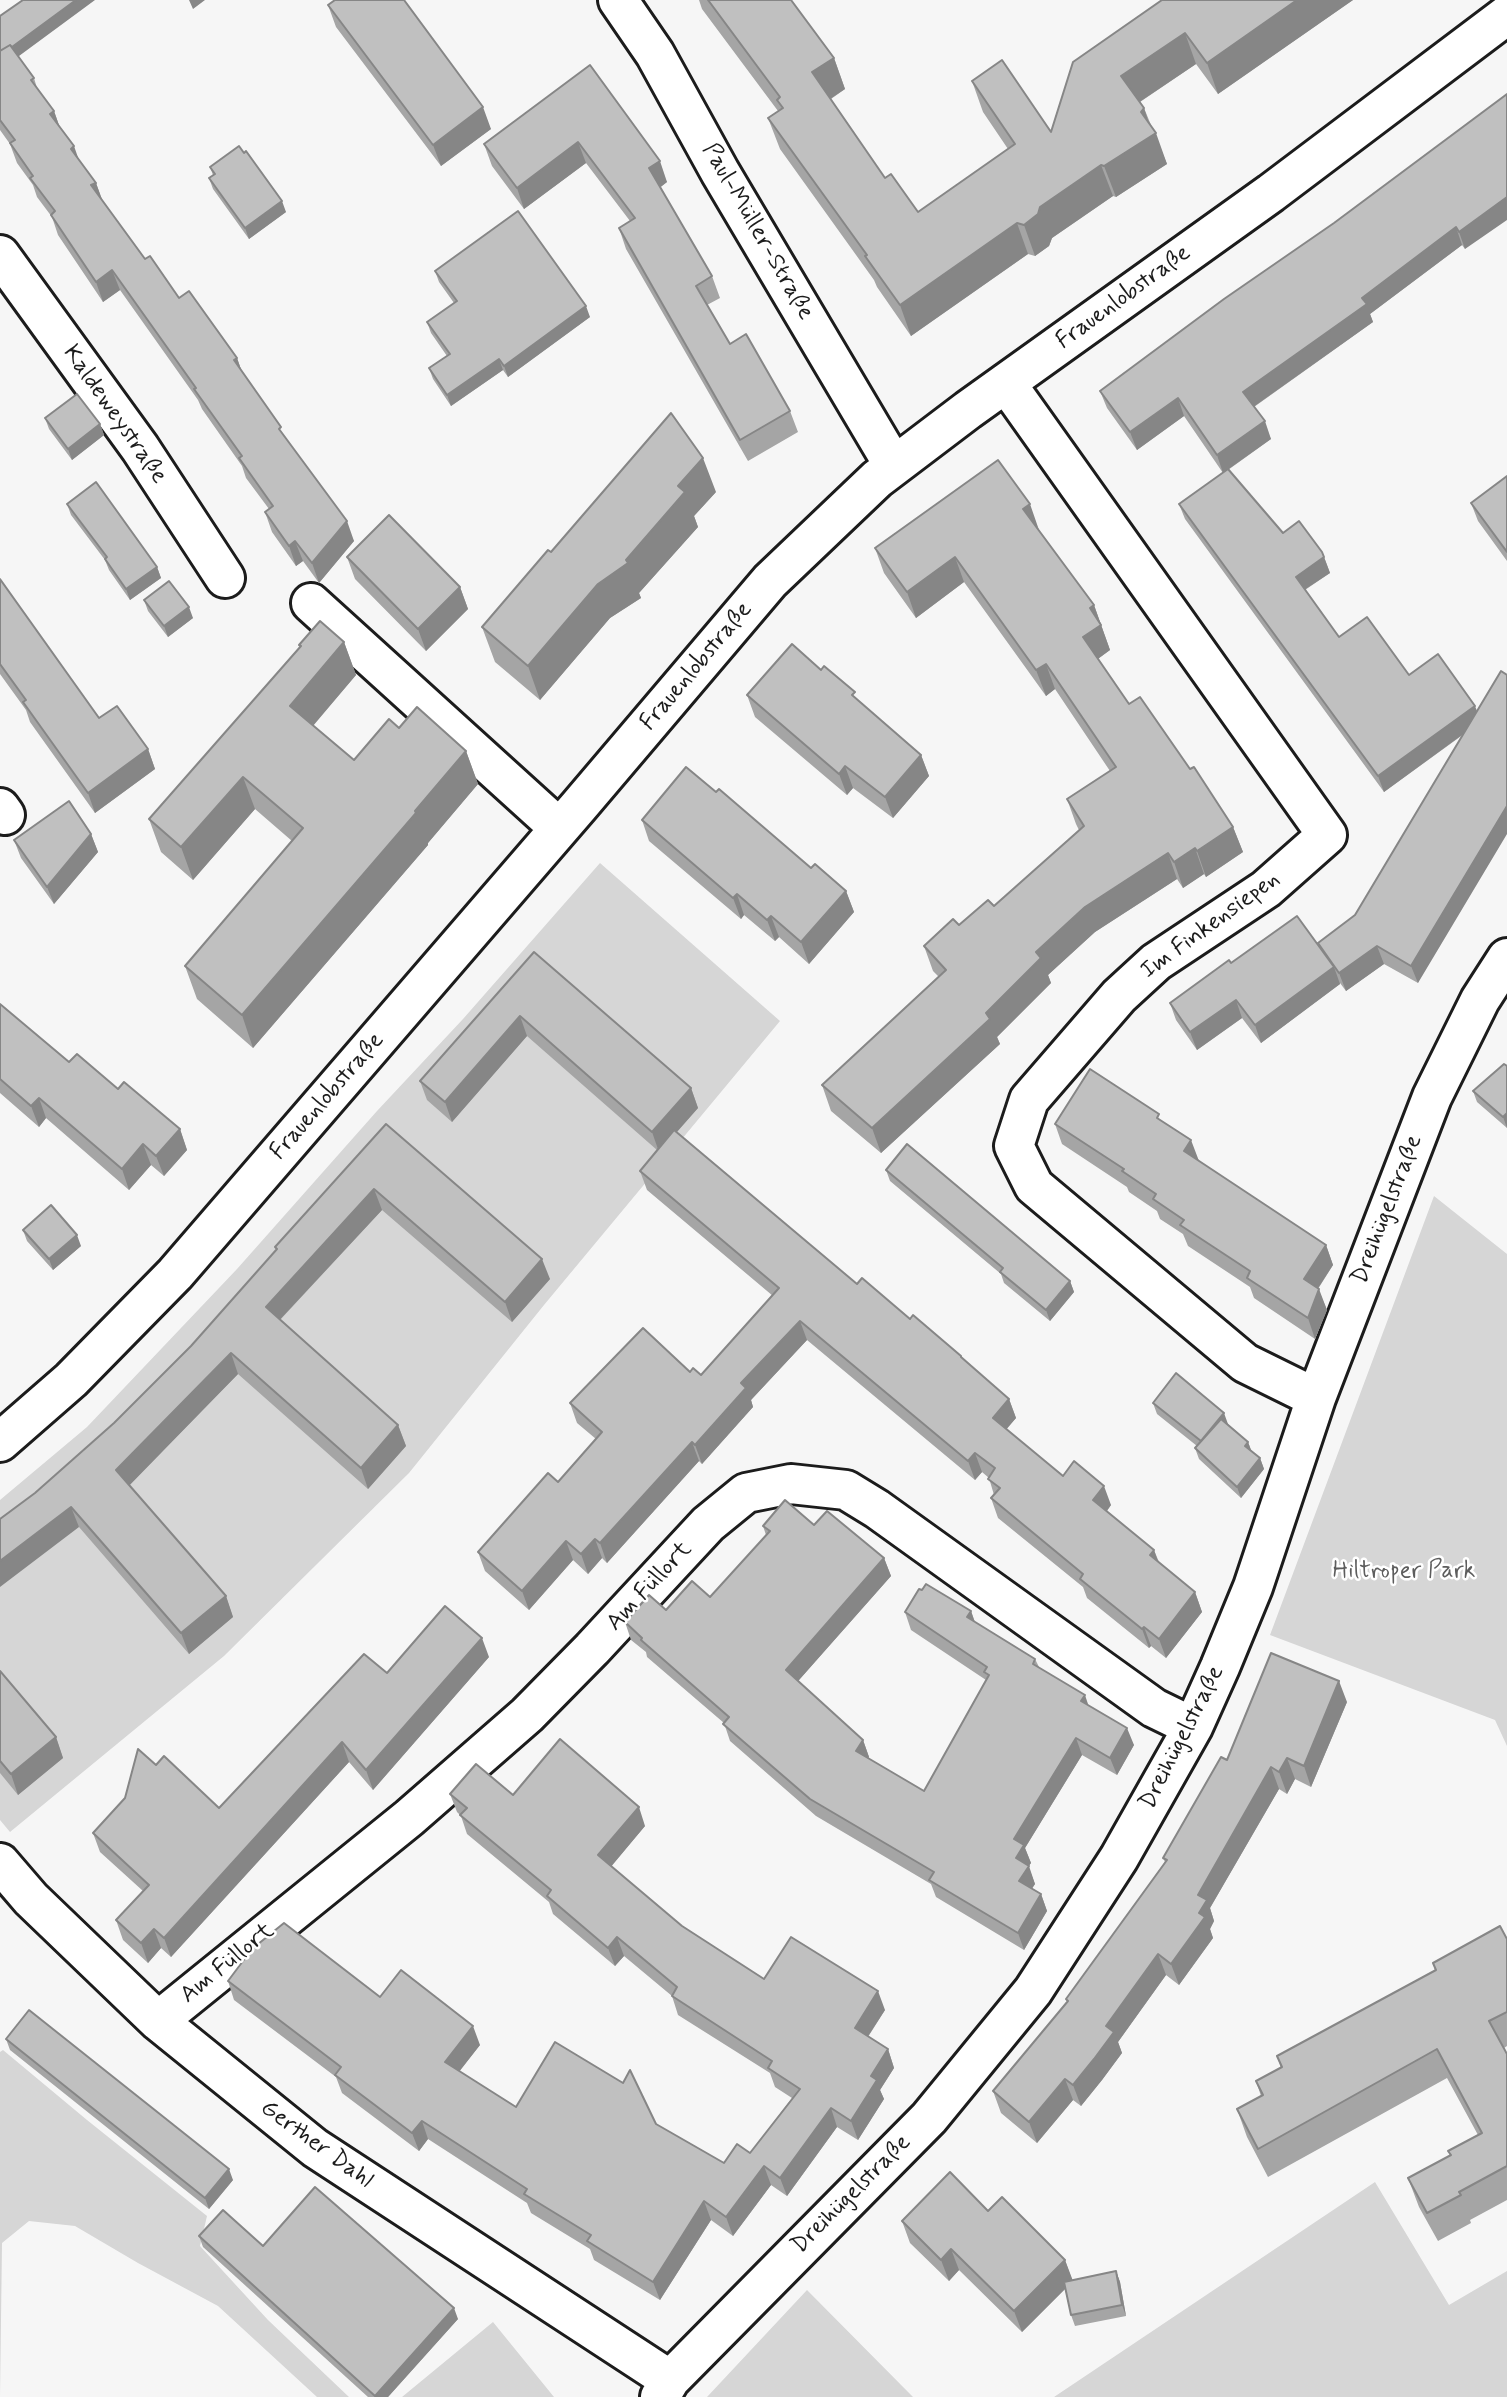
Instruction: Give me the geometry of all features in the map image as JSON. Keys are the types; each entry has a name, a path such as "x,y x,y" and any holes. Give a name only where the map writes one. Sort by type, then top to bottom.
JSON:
{"street":[{"name":"Paul-Müller-Straße","path":"618,0 654,54 720,172 894,466"},
{"name":"Frauenlobstraße","path":"0,1442 71,1380 150,1301 770,581 837,515 894,466 1271,193 1507,15"},
{"name":"Kaldeweystraße","path":"0,254 140,448 225,578"},
{"name":"Im Finkensiepen","path":"1006,383 1328,835 1266,889 1156,962 1119,996 1029,1100 1014,1146 1034,1186 1245,1363 1316,1398"},
{"path":"311,603 559,828"},
{"name":"Dreihügelstraße","path":"665,2388 929,2118 1033,1991 1119,1858 1193,1727 1253,1587 1316,1398 1432,1097 1480,1000 1507,958"},
{"name":"Am Füllort","path":"158,2021 409,1818 527,1716 708,1524 746,1493 791,1484 846,1490 877,1508 1154,1708 1193,1727"},
{"name":"Gerther Dahl","path":"0,1863 32,1899 158,2021 315,2148 665,2388"}],"green space":[{"path":"600,863 780,1021 544,1305 409,1473 224,1656 10,1832 0,1820 0,1500 87,1427 237,1269"},
{"name":"Hiltroper Park","path":"1434,1196 1507,1254 1507,1746 1495,1720 1270,1635"},
{"path":"3,2050 207,2216 200,2246 268,2320 349,2397 317,2397 218,2306 75,2226 29,2221 2,2243 0,2397 0,2052"},
{"path":"1375,2182 1449,2305 1507,2271 1507,2397 1054,2397"},
{"path":"807,2290 913,2397 707,2397"},
{"path":"493,2322 554,2397 402,2397"}],"building":[{"path":"23,0 76,0 12,47 10,45 0,51 0,16"},
{"path":"335,0 404,0 483,107 433,145 328,5"},
{"path":"708,0 791,0 834,58 812,72 885,178 891,174 918,212 1015,144 972,81 1002,60 1051,132 1073,62 1162,0 1297,0 1207,63 1185,33 1121,76 1144,108 1141,112 1156,133 1104,166 1101,165 1040,207 1038,214 1024,225 1017,223 900,305 768,118 783,108 777,100 780,97"},
{"path":"10,45 54,111 50,114 74,146 71,149 96,183 91,185 145,259 150,256 179,298 189,291 237,358 234,360 281,427 279,429 347,521 312,563 295,541 289,546 265,512 273,506 239,458 242,456 112,270 96,282 51,215 55,211 30,178 33,176 10,143 15,140 0,120 0,51"},
{"path":"590,65 660,161 649,168 712,276 696,286 730,344 746,334 790,411 740,440 619,228 635,218 578,142 517,188 484,144"},
{"path":"1507,94 1507,197 1459,232 1456,227 1362,298 1367,304 1243,392 1265,421 1217,455 1178,398 1130,432 1100,391 1224,299 1334,223"},
{"path":"239,146 244,153 246,151 282,201 245,228 209,178 215,174 210,167"},
{"path":"518,211 586,306 504,366 499,359 447,395 429,368 450,354 427,322 457,301 435,271"},
{"path":"77,394 100,424 68,449 45,418"},
{"path":"671,413 703,458 678,486 685,492 626,560 628,563 598,584 528,666 482,627"},
{"path":"998,460 1030,504 1023,509 1094,605 1090,608 1101,625 1083,637 1129,704 1140,697 1190,769 1194,767 1233,827 1197,851 1195,848 1174,862 1168,853 1085,907 1036,952 1041,958 986,1013 990,1019 872,1128 822,1085 946,970 924,946 953,919 959,925 988,900 994,906 1084,826 1067,799 1116,767 1046,664 1036,670 955,557 907,592 875,548"},
{"path":"1228,469 1283,533 1299,521 1322,552 1324,557 1296,577 1339,637 1367,617 1409,675 1438,654 1475,706 1378,776 1179,504"},
{"path":"1507,476 1507,552 1471,503"},
{"path":"96,482 157,567 126,589 105,559 107,557 67,504"},
{"path":"389,515 460,587 418,629 347,557"},
{"path":"0,579 99,718 117,706 148,749 88,793 23,702 26,700 0,664"},
{"path":"169,581 189,607 164,626 144,600"},
{"path":"320,621 344,642 290,706 354,760 389,719 399,728 417,707 466,751 242,1015 185,966 303,828 243,777 181,847 149,819"},
{"path":"792,644 821,670 824,666 855,692 852,695 921,755 885,797 845,766 839,774 747,695"},
{"path":"1501,671 1507,675 1507,806 1411,966 1377,946 1339,973 1318,943 1355,915"},
{"path":"686,767 716,792 719,789 811,868 815,864 846,891 801,942 771,916 767,920 737,894 733,898 642,820"},
{"path":"69,801 91,834 47,887 14,840"},
{"path":"1297,916 1334,967 1255,1025 1236,1000 1190,1032 1170,1003 1229,960 1231,963"},
{"path":"534,952 691,1088 652,1132 520,1016 445,1102 420,1081"},
{"path":"0,1004 69,1062 77,1054 118,1089 124,1082 180,1129 156,1156 143,1144 122,1169 39,1098 31,1106 0,1079"},
{"path":"1504,1064 1507,1066 1507,1113 1503,1117 1473,1091"},
{"path":"1090,1069 1159,1114 1157,1118 1191,1140 1184,1151 1326,1245 1304,1279 1319,1289 1308,1318 1247,1278 1250,1271 1180,1225 1184,1220 1153,1199 1156,1194 1122,1171 1124,1169 1055,1124"},
{"path":"386,1124 542,1259 505,1302 374,1189 266,1307 398,1425 361,1468 231,1353 116,1470 226,1596 181,1633 71,1507 0,1561 0,1519 35,1493 114,1423 191,1346 277,1249 275,1247"},
{"path":"674,1130 857,1284 862,1278 910,1319 913,1315 961,1356 1009,1399 993,1418 1063,1476 1074,1461 1104,1486 1093,1500 1154,1550 1150,1555 1195,1592 1159,1639 1144,1627 1142,1629 1080,1579 1083,1574 991,1498 1000,1488 988,1479 995,1468 975,1453 968,1461 800,1321 741,1383 746,1388 695,1445 692,1442 600,1543 595,1539 581,1554 566,1541 522,1591 478,1552 548,1473 558,1482 602,1432 570,1403 643,1328 690,1372 693,1368 701,1375 779,1288 640,1171"},
{"path":"907,1144 1070,1281 1046,1310 1000,1272 1003,1268 886,1170"},
{"path":"51,1205 77,1235 49,1259 23,1230"},
{"path":"1176,1373 1224,1413 1201,1441 1153,1403"},
{"path":"1221,1419 1248,1442 1245,1446 1260,1458 1237,1487 1195,1448"},
{"path":"785,1500 814,1525 827,1511 884,1558 786,1670 863,1740 856,1751 924,1791 989,1675 984,1672 987,1667 905,1612 919,1589 922,1590 926,1584 971,1611 967,1617 1035,1659 1033,1664 1085,1695 1081,1701 1127,1728 1110,1758 1076,1738 1014,1839 1024,1845 1016,1858 1029,1866 1019,1881 1041,1894 1018,1933 929,1880 934,1872 810,1799 723,1724 729,1717 641,1640 625,1622 649,1595 666,1610 692,1581 710,1597 770,1531 763,1526"},
{"path":"445,1606 482,1638 366,1770 342,1742 164,1938 154,1929 141,1943 116,1920 149,1885 93,1833 125,1798 138,1749 156,1765 164,1756 219,1808 364,1654 387,1673"},
{"path":"1271,1653 1339,1681 1304,1766 1287,1758 1279,1772 1271,1767 1198,1895 1207,1900 1199,1913 1205,1917 1171,1964 1158,1954 1106,2026 1114,2032 1094,2059 1073,2085 1065,2079 1029,2122 993,2091 1068,2001 1066,1999 1167,1860 1163,1858 1221,1757 1227,1760"},
{"path":"0,1671 56,1737 11,1774 0,1761"},
{"path":"560,1739 639,1807 598,1855 682,1926 764,1979 791,1937 878,1991 855,2028 888,2049 871,2076 877,2080 851,2121 831,2108 780,2178 764,2166 726,2217 704,2201 653,2282 587,2241 591,2235 524,2194 527,2189 422,2121 412,2133 335,2075 341,2067 228,1981 252,1949 284,1923 380,1997 401,1970 473,2026 445,2062 516,2107 555,2042 623,2083 630,2070 656,2124 724,2163 737,2144 750,2153 800,2089 768,2068 772,2061 672,1996 677,1987 617,1937 608,1948 547,1896 551,1890 460,1815 467,1808 450,1794 476,1764 513,1795"},
{"path":"1500,1926 1507,1939 1507,2012 1489,2021 1507,2054 1507,2166 1427,2213 1408,2178 1451,2155 1448,2151 1482,2133 1437,2049 1258,2149 1237,2109 1263,2095 1256,2081 1282,2067 1277,2056 1436,1970 1433,1963"},
{"path":"29,2010 229,2169 205,2198 6,2039"},
{"path":"950,2172 988,2211 1002,2197 1065,2260 1014,2311 951,2249 941,2260 902,2221"},
{"path":"315,2187 454,2308 375,2396 199,2236 223,2210 263,2246"},
{"path":"1116,2271 1122,2305 1071,2315 1064,2282"}]}
